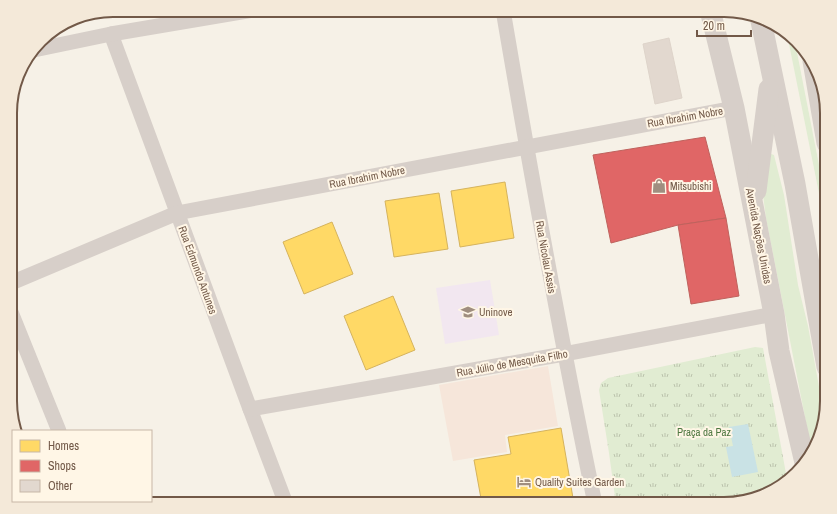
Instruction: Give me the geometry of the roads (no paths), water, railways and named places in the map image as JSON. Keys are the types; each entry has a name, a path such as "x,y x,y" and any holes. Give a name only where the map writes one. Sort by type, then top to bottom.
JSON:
{"main road":[{"name":"Avenida Nações Unidas","path":"712,17 734,108 774,314 779,351 803,455"},
{"path":"761,24 795,184 820,327"},
{"path":"753,208 771,74"},
{"path":"795,184 810,194 820,247"}],"street":[{"path":"43,48 112,34 212,17"},
{"name":"Rua Nicolau Assis","path":"503,17 564,354 594,497"},
{"name":"Rua Edmundo Antunes","path":"112,34 283,497"},
{"name":"Rua Ibrahim Nobre","path":"17,280 177,213 734,108"},
{"name":"Rua Júlio de Mesquita Filho","path":"250,409 564,354 774,314"},
{"path":"17,327 59,430"}],"water":[{"path":"748,424 758,472 732,477 726,447 733,446 729,427"}],"place":[{"name":"Mitsubishi","path":"659,186"},
{"name":"Uninove","path":"468,312"},
{"name":"Quality Suites Garden","path":"524,482"}],"park label":[{"name":"Praça da Paz","path":"704,432"}]}
